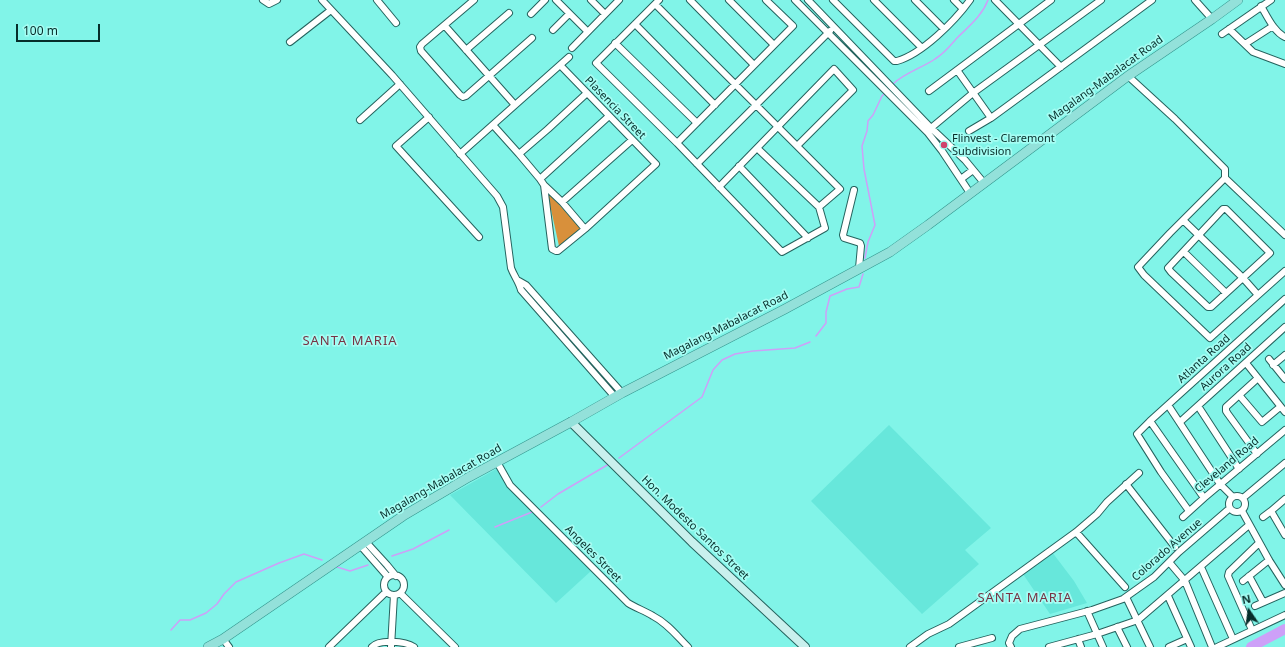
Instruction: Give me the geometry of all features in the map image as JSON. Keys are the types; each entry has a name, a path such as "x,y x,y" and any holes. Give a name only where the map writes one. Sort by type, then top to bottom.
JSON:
{"main road":[{"name":"Magalang-Mabalacat Road","path":"208,647 223,639 366,546 403,516 619,395 785,309 858,268 890,252 1128,76 1238,0"}],"street":[{"path":"263,0 269,4 277,0"},
{"path":"322,0 400,84 501,201 511,268 514,275 519,281 526,285 614,384 619,395"},
{"path":"378,0 396,23"},
{"path":"474,0 420,47 421,51 460,96 466,96 532,38"},
{"path":"531,14 545,0"},
{"path":"556,0 587,31"},
{"path":"591,0 605,14"},
{"path":"572,48 619,0"},
{"path":"690,0 754,65"},
{"path":"729,0 774,45"},
{"path":"677,143 792,26 766,0"},
{"path":"795,0 883,89 929,131 965,160 984,183"},
{"path":"808,0 895,90 929,131 970,193"},
{"path":"833,0 894,61 900,61 922,48 944,29 970,0"},
{"path":"874,0 922,48"},
{"path":"915,0 944,29"},
{"path":"954,0 963,9"},
{"path":"997,2 1005,0"},
{"path":"929,91 1051,0"},
{"path":"929,131 973,93 1100,0"},
{"path":"969,131 991,118 1152,0"},
{"path":"1195,0 1212,19"},
{"path":"1222,34 1271,0"},
{"path":"757,148 819,207 825,228 782,252 677,143 596,63 657,2 735,85 840,190 819,207"},
{"path":"997,2 1061,67"},
{"path":"1261,6 1273,26 1282,36 1285,37"},
{"path":"290,42 331,10"},
{"path":"466,50 509,13"},
{"path":"553,30 569,14"},
{"path":"635,24 715,104"},
{"path":"445,26 515,106"},
{"path":"1245,44 1273,26"},
{"path":"697,164 834,27"},
{"path":"1229,29 1253,52 1285,64"},
{"path":"615,43 697,123"},
{"path":"460,154 569,57"},
{"name":"Plasencia Street","path":"560,65 656,164 585,229"},
{"path":"719,187 834,69 853,90 797,146"},
{"path":"869,75 875,70"},
{"path":"957,70 991,118"},
{"path":"1128,76 1175,119 1225,169 1225,178 1138,267 1144,275 1210,338 1285,271"},
{"path":"360,120 400,84"},
{"path":"519,154 587,93"},
{"path":"540,179 609,116"},
{"path":"390,151 429,117"},
{"path":"493,125 544,185 562,202 585,229 558,250 553,250 544,185"},
{"path":"562,202 632,140"},
{"path":"396,146 479,237"},
{"path":"739,166 808,238"},
{"path":"961,179 973,170"},
{"path":"1225,178 1285,235"},
{"path":"854,190 843,235 844,238 860,243 861,246 858,268"},
{"path":"1223,209 1226,209 1269,252 1269,254 1211,307 1208,307 1168,268 1184,252 1223,209"},
{"path":"1183,220 1243,278 1258,295"},
{"path":"1184,252 1226,293"},
{"path":"519,281 522,290 608,388 619,395"},
{"name":"Atlanta Road","path":"1189,511 1161,472 1137,434 1285,299"},
{"name":"Aurora Road","path":"1180,422 1285,327"},
{"path":"1273,365 1285,355"},
{"path":"1269,359 1285,379"},
{"path":"1246,363 1285,412"},
{"path":"1256,454 1226,411 1226,407 1258,378"},
{"path":"608,388 614,384"},
{"path":"1239,395 1262,422 1280,406"},
{"path":"1168,405 1220,484 1233,497"},
{"path":"1198,406 1238,469"},
{"path":"1150,421 1204,498"},
{"name":"Hon. Modesto Santos Street","path":"571,422 692,542 805,647"},
{"name":"Cleveland Road","path":"1183,517 1285,430"},
{"name":"Angeles Street","path":"497,462 510,485 628,603 663,622 688,647"},
{"path":"1244,498 1285,463"},
{"path":"910,647 928,634 948,624 1076,532 1097,514 1107,502 1139,473"},
{"path":"1126,484 1175,547"},
{"path":"1242,511 1234,511 1230,508 1229,504 1233,497 1239,496 1244,498"},
{"path":"1242,511 1246,503 1244,498"},
{"path":"1263,517 1285,499"},
{"name":"Colorado Avenue","path":"1011,647 1010,643 1012,636 1020,630 1110,604 1126,596 1154,577 1230,508"},
{"path":"1242,511 1269,560 1285,585"},
{"path":"1271,511 1285,535"},
{"path":"1053,646 1097,634 1138,620 1168,596 1249,525"},
{"path":"1076,532 1125,587"},
{"path":"1252,630 1228,576 1228,572 1260,543"},
{"path":"366,546 403,582 403,588 397,594 391,645"},
{"path":"366,546 388,577"},
{"path":"1243,581 1269,560"},
{"path":"1169,562 1185,581 1212,647"},
{"path":"1201,567 1234,639"},
{"path":"388,577 396,576"},
{"path":"1249,576 1263,602"},
{"path":"386,592 384,586 388,577"},
{"path":"386,592 397,594 454,647"},
{"path":"329,647 386,592"},
{"path":"1255,606 1285,592"},
{"path":"1126,596 1150,647"},
{"path":"1168,596 1191,647"},
{"path":"1087,611 1103,647"},
{"path":"1217,647 1285,615"},
{"path":"1117,627 1127,647"},
{"path":"959,647 992,638"},
{"path":"1078,638 1081,647"},
{"path":"223,639 229,647"},
{"path":"1169,647 1187,639"},
{"path":"372,647 374,644 382,642 391,645 406,643 414,647"}],"shaded area":[{"path":"547,191 581,229 559,246"},
{"path":"889,425 991,528 965,550 979,564 922,614 811,501"},
{"path":"498,468 509,488 591,571 556,603 450,495"},
{"path":"1052,552 1074,581 1087,603 1050,614 1023,574"}],"waterway":[{"path":"893,84 897,80 939,57 945,52 979,16 988,0"},
{"path":"865,258 868,242 875,225 864,169 862,146 867,131 868,121 885,93"},
{"path":"816,336 826,323 826,312 830,296 847,289 859,287 863,274"},
{"path":"619,458 702,397 713,370 722,360 735,354 795,348 810,342"},
{"path":"541,507 558,494 609,464"},
{"path":"495,527 532,512"},
{"path":"392,556 413,549 449,530"},
{"path":"171,630 180,620 190,620 206,613 217,604 224,594 236,582 304,554 322,560"},
{"path":"337,567 350,571 368,565"},
{"path":"1251,647 1285,629"}],"place":[{"name":"Flinvest - Claremont Subdivision","path":"944,145"}],"district":[{"name":"SANTA MARIA","path":"350,341"},
{"name":"SANTA MARIA","path":"1025,598"}]}
